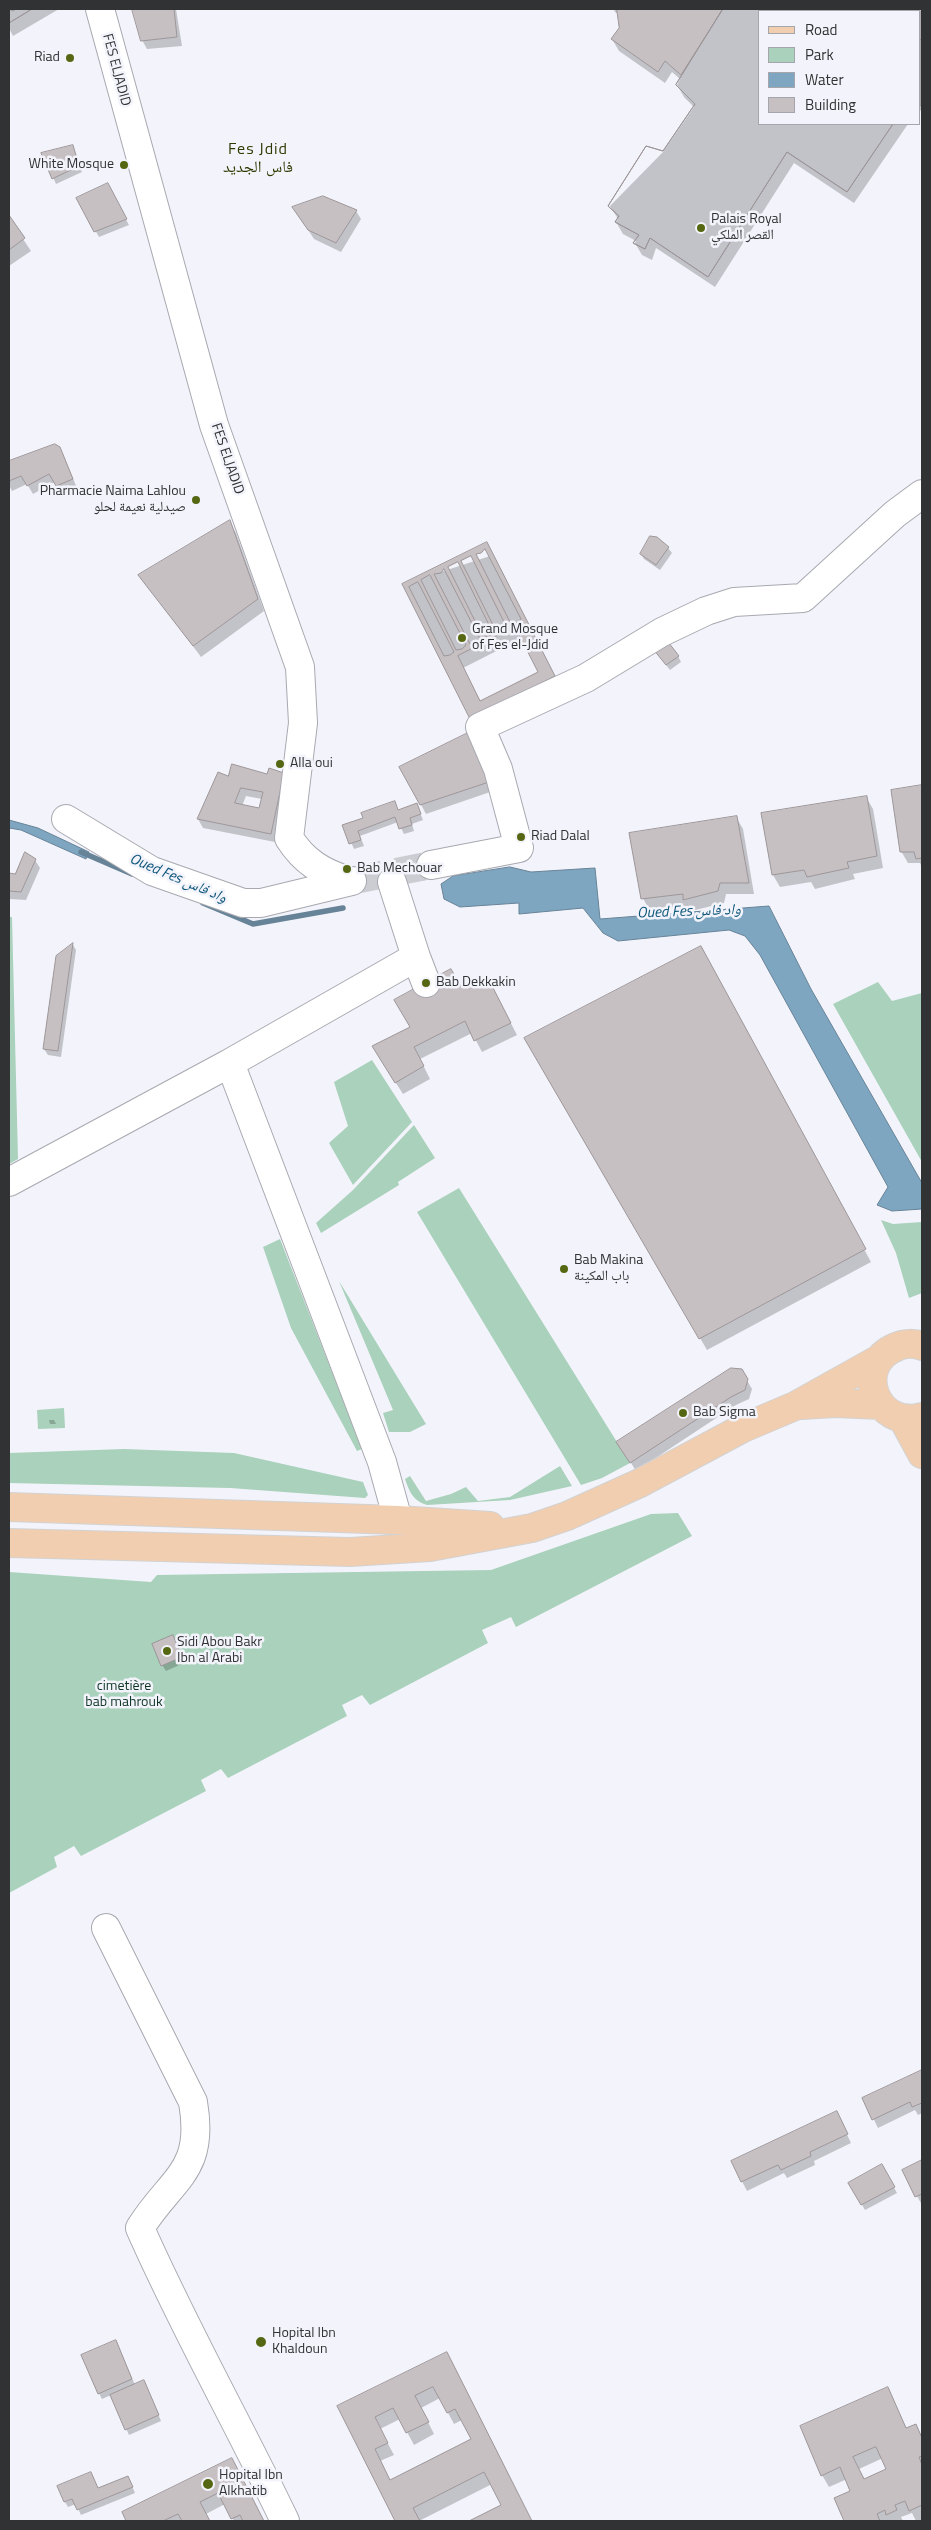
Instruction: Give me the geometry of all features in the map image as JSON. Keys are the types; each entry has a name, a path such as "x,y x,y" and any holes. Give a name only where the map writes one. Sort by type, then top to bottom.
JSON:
{"main road":[{"path":"9,1543 350,1552 430,1547 532,1528 568,1516 640,1483 743,1428 795,1406 881,1358 898,1346 908,1344 922,1346"},
{"path":"881,1358 874,1369 872,1382 874,1394 902,1414 922,1454"},
{"path":"795,1406 835,1402 902,1414"},
{"path":"9,1506 398,1520 532,1528"}],"street":[{"name":"FES ELJADID","path":"66,819 152,871 243,903 261,904 352,881 330,875 311,864 289,838 303,723 300,667 214,425 100,9"},
{"path":"431,865 520,848 498,769 480,727 586,678 662,632 706,611 734,602 803,598 895,514 922,494"},
{"path":"392,882 426,983"},
{"path":"9,1182 230,1063 416,957"},
{"path":"230,1063 382,1462 398,1520"},
{"path":"106,1928 194,2102 197,2123 195,2145 184,2174 152,2210 140,2228 156,2266 244,2434 285,2521"}],"green space":[{"path":"9,917 12,917 18,1159 9,1164"},
{"path":"878,982 892,1001 922,993 922,1162 833,1004"},
{"path":"372,1060 412,1122 353,1185 329,1143 348,1126 334,1082"},
{"path":"414,1125 435,1158 398,1182 399,1185 321,1233 316,1223 353,1190"},
{"path":"459,1188 630,1463 602,1478 581,1485 417,1212"},
{"path":"881,1220 893,1224 922,1222 922,1293 909,1298 896,1253"},
{"path":"280,1239 362,1449 357,1451 291,1328 263,1247"},
{"path":"339,1281 426,1424 410,1432 389,1432 383,1413 393,1410"},
{"path":"64,1408 65,1428 38,1429 37,1410"},
{"path":"124,1449 234,1453 363,1482 368,1495 365,1498 230,1488 9,1483 9,1453"},
{"path":"560,1466 572,1486 510,1500 427,1505 418,1501 412,1495 405,1479 410,1476 426,1501 451,1494 466,1487 478,1501 510,1497"},
{"name":"cimetière bab mahrouk","path":"678,1513 692,1536 516,1627 511,1617 482,1630 488,1643 370,1705 362,1695 342,1705 347,1716 228,1778 221,1769 201,1780 206,1791 81,1856 74,1846 54,1857 57,1867 9,1893 9,1572 151,1582 157,1575 491,1570 651,1514"}],"water":[{"path":"9,820 38,828 89,852 86,859 21,830 9,828"},
{"path":"510,867 531,872 595,868 600,919 769,906 811,989 922,1183 922,1209 892,1211 877,1205 888,1187 760,955 745,936 729,930 618,941 603,933 583,908 519,914 519,903 460,907 444,899 441,884 453,876"}],"building":[{"path":"9,9 13,11 16,9 32,9 9,23"},
{"path":"9,9 32,9 9,23"},
{"path":"132,9 174,9 177,37 141,41"},
{"path":"617,9 723,9 681,75 665,61 658,72 611,39 619,28"},
{"path":"723,9 888,9 758,10 758,125 892,125 847,192 787,152 708,277 650,238 645,249 633,243 639,235 615,222 619,216 608,206 646,146 663,151 695,104 676,85"},
{"path":"723,9 922,9 922,107 921,10 758,10 758,125 892,125 847,192 787,152 708,277 650,238 645,249 633,243 639,235 615,222 619,216 608,206 646,146 663,151 695,104 676,85"},
{"path":"921,40 922,41 921,106"},
{"path":"73,145 79,166 52,179 41,153"},
{"path":"108,183 127,219 94,232 76,198"},
{"path":"323,196 357,210 336,243 308,230 292,207"},
{"path":"9,215 25,238 9,250"},
{"path":"55,444 60,447 73,479 56,486 49,474 27,486 21,476 9,481 9,461"},
{"path":"230,520 258,599 193,646 138,575"},
{"path":"650,536 657,537 669,547 656,565 640,554"},
{"name":"Grand Mosque of Fes el-Jdid","path":"487,542 555,676 470,719 402,584","holes":["515,627 538,672 480,701 458,656"]},
{"path":"485,549 521,619 516,623 511,624 476,554 481,553"},
{"path":"471,556 506,626 502,630 496,631 461,561"},
{"path":"458,562 493,633 489,636 483,637 448,567"},
{"path":"444,569 480,639 476,643 470,644 434,574 441,573"},
{"path":"430,575 466,645 462,649 456,650 421,580"},
{"path":"418,582 454,652 450,655 444,656 409,587"},
{"path":"662,634 679,656 666,665 649,644"},
{"path":"476,729 492,781 420,805 399,767"},
{"path":"232,764 267,774 269,768 284,773 271,834 197,819 218,772 228,776","holes":["241,788 263,792 259,808 235,803"]},
{"path":"922,785 922,858 916,859 914,852 900,852 891,790"},
{"path":"867,796 877,856 847,862 849,868 807,877 804,870 772,875 761,813"},
{"path":"395,801 398,810 417,803 421,814 410,818 412,825 399,829 395,817 358,831 361,840 349,844 342,825 363,818 361,813"},
{"path":"737,816 749,883 720,883 718,891 683,900 683,894 641,899 629,833"},
{"path":"25,852 36,859 21,892 9,891 9,873 15,874"},
{"path":"73,943 58,1051 43,1049 56,956"},
{"path":"701,946 866,1249 699,1339 524,1038"},
{"path":"451,969 462,988 487,976 511,1023 474,1041 465,1021 414,1047 424,1066 395,1083 372,1046 410,1027 394,1000"},
{"name":"Bab Sigma","path":"731,1368 742,1369 748,1379 745,1390 731,1397 630,1463 616,1442"},
{"name":"Sidi Abou Bakr Ibn al Arabi","path":"173,1635 182,1657 161,1666 152,1644"},
{"path":"922,2070 922,2103 912,2107 910,2102 872,2120 862,2098"},
{"path":"837,2111 848,2134 810,2152 811,2156 781,2170 778,2165 741,2182 731,2161"},
{"path":"922,2160 922,2194 915,2197 902,2170"},
{"path":"882,2164 895,2187 861,2205 848,2183"},
{"path":"116,2340 132,2379 98,2394 81,2355"},
{"path":"447,2352 532,2521 469,2521 501,2505 484,2472 413,2508 420,2521 395,2521 337,2406","holes":["433,2387 447,2413 455,2409 471,2439 390,2480 375,2449 388,2443 375,2417 393,2408 406,2433 429,2422 415,2396"]},
{"path":"144,2380 159,2415 125,2430 110,2395"},
{"path":"888,2387 906,2428 916,2424 922,2438 922,2456 919,2457 922,2465 922,2505 909,2511 905,2501 895,2505 897,2510 886,2515 885,2510 877,2514 880,2521 844,2521 834,2498 850,2491 840,2467 821,2476 800,2426","holes":["876,2447 886,2469 864,2479 853,2457"]},
{"name":"Hopital Ibn Alkhatib","path":"232,2458 264,2521 243,2521 240,2515 231,2519 218,2493 200,2502 210,2521 182,2521 178,2514 163,2521 126,2521 122,2512"},
{"path":"91,2472 98,2488 128,2476 133,2487 77,2510 72,2499 64,2502 57,2486"}],"waterway":[{"name":"Oued Fes واد فاس","path":"81,852 132,874"},
{"name":"Oued Fes واد فاس","path":"203,903 253,924 343,908"}],"tunnel":[{"path":"355,880 431,865"}],"place":[{"name":"Riad","path":"70,58"},
{"name":"White Mosque","path":"124,165"},
{"name":"Palais Royal القصر الملكي","path":"701,228"},
{"name":"Pharmacie Naima Lahlou صيدلية نعيمة لحلو","path":"196,500"},
{"name":"Grand Mosque of Fes el-Jdid","path":"462,638"},
{"name":"Alla oui","path":"280,764"},
{"name":"Riad Dalal","path":"521,837"},
{"name":"Bab Mechouar","path":"347,869"},
{"name":"Bab Dekkakin","path":"426,983"},
{"name":"Bab Makina باب المكينة","path":"564,1269"},
{"name":"Bab Sigma","path":"683,1413"},
{"name":"Sidi Abou Bakr Ibn al Arabi","path":"167,1651"},
{"name":"Hopital Ibn Khaldoun","path":"261,2342"},
{"name":"Hopital Ibn Alkhatib","path":"208,2484"}],"district":[{"name":"Fes Jdid فاس الجديد","path":"258,159"}]}
